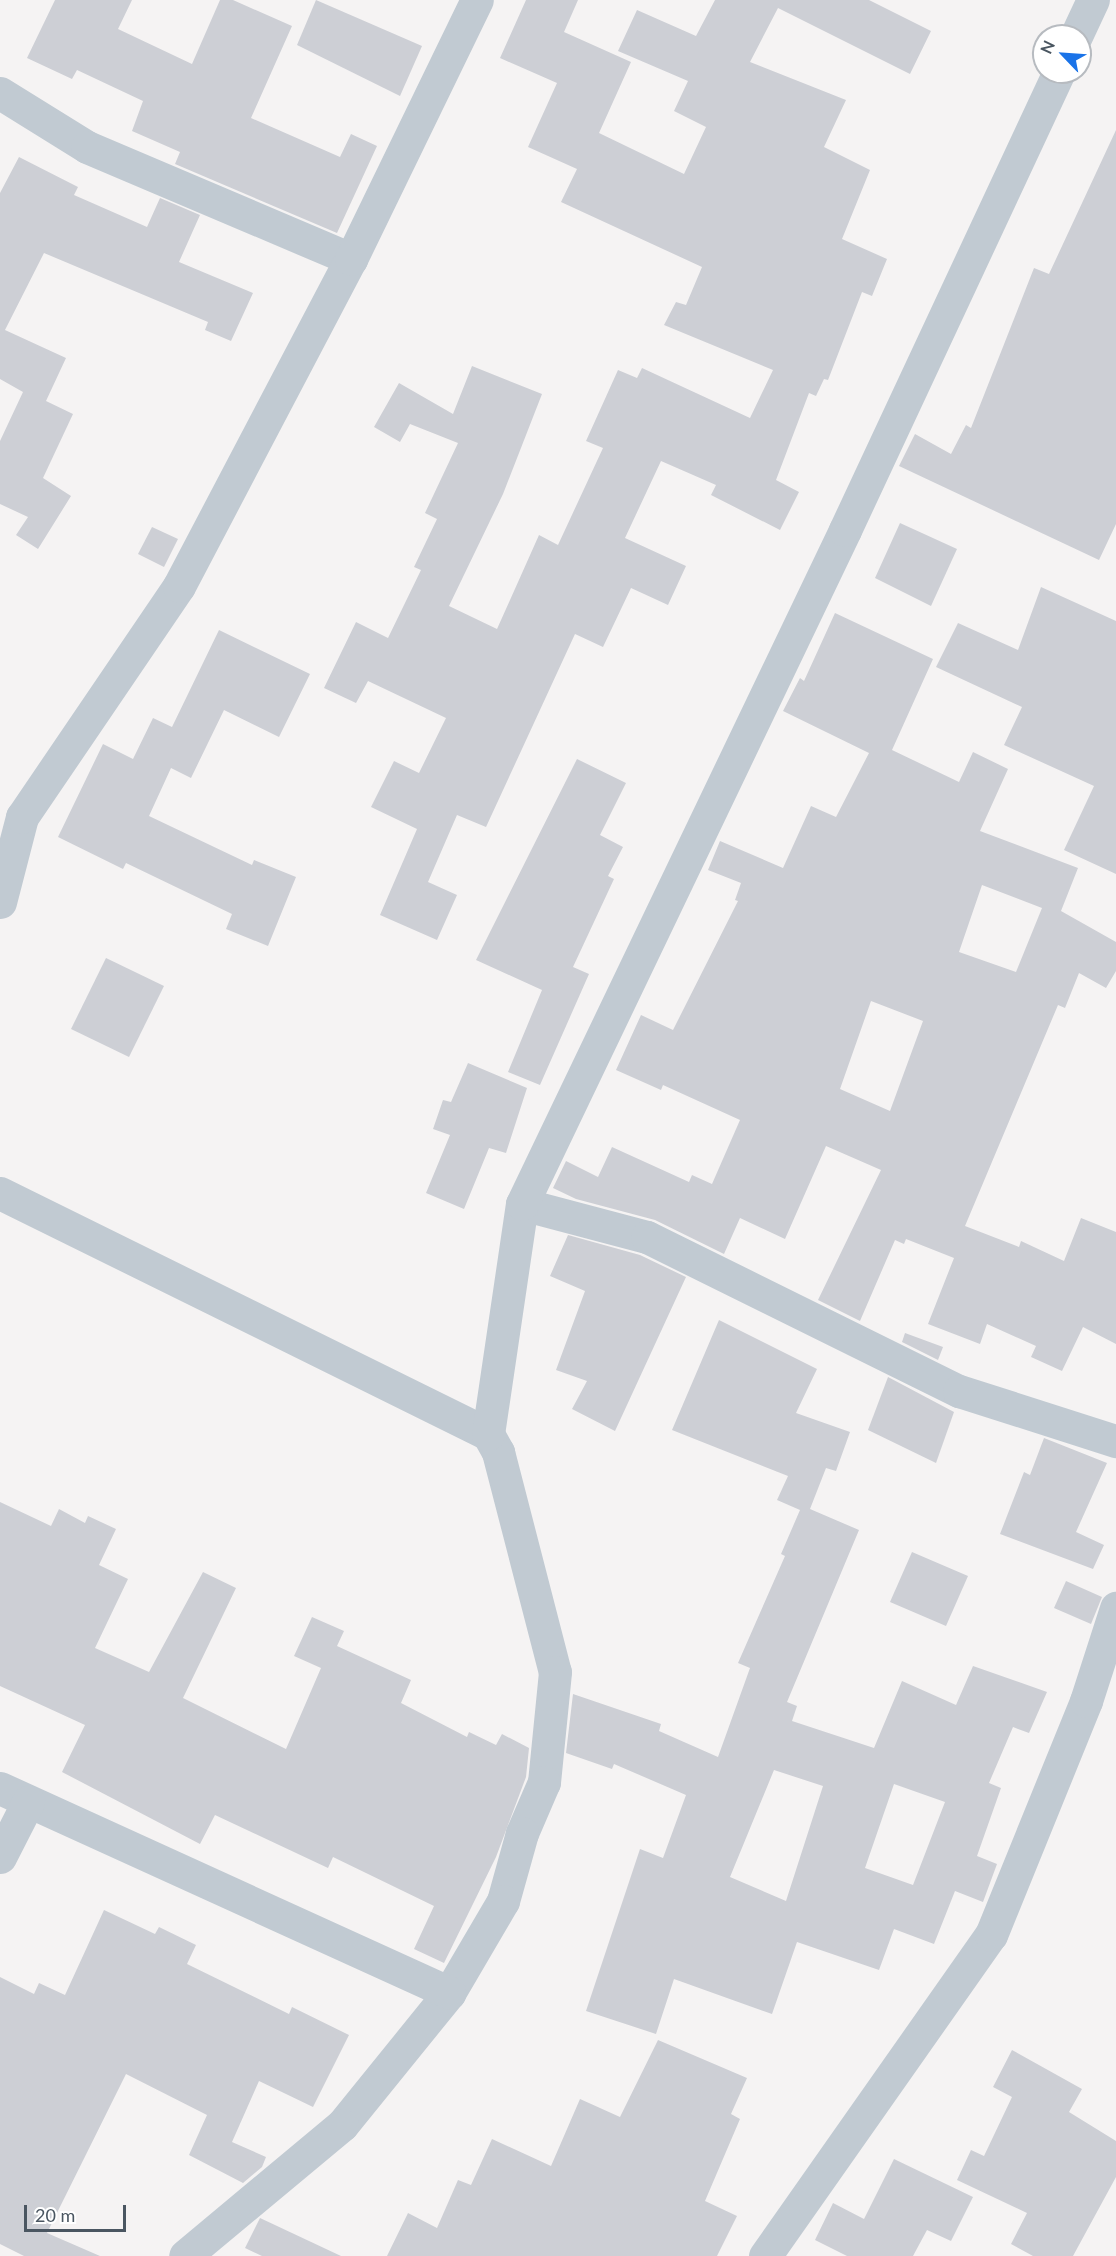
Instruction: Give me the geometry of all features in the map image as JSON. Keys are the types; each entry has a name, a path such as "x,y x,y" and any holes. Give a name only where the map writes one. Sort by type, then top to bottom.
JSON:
{"street":[{"path":"0,902 22,817 179,586 351,259 477,0"},
{"path":"1082,24 1093,0"},
{"path":"488,1434 522,1204 840,541 1053,84"},
{"path":"0,93 87,147 351,259"},
{"path":"0,1193 488,1434 498,1452 555,1672 544,1782 522,1833 504,1901 449,1993 342,2126 185,2256"},
{"path":"522,1204 647,1237 959,1391 1116,1441"},
{"path":"765,2256 991,1935 1086,1701 1116,1608"},
{"path":"0,1857 14,1795 449,1993"}],"building":[{"path":"55,0 132,0 118,29 192,64 220,0 233,0 292,26 251,118 340,157 351,134 377,146 337,233 175,164 180,152 132,131 143,101 77,70 72,79 27,58"},
{"path":"316,0 422,46 400,96 297,45"},
{"path":"526,0 578,0 564,32 631,62 599,133 684,174 706,127 674,111 688,81 618,51 637,10 696,36 715,0 869,0 931,31 910,74 778,8 750,62 846,100 824,147 870,170 842,239 887,259 872,296 862,292 828,380 824,379 816,396 809,393 776,480 799,492 780,530 711,495 716,485 661,461 625,538 686,566 668,605 631,588 603,647 575,634 486,827 457,815 428,882 457,895 437,940 380,915 417,829 371,807 394,761 419,773 446,718 368,681 356,703 324,688 356,622 388,638 421,570 414,567 437,519 425,513 458,443 410,424 400,442 374,427 399,383 453,414 472,366 542,394 503,494 449,606 497,629 539,535 558,545 603,448 586,441 618,370 637,378 642,368 750,418 773,370 664,325 676,302 686,305 702,267 561,202 577,169 528,147 557,83 500,58"},
{"path":"1116,130 1116,524 1099,560 899,466 915,434 951,454 966,425 971,428 1034,268 1049,274"},
{"path":"19,157 78,187 74,195 147,227 160,198 200,215 179,262 253,293 231,341 205,330 208,322 44,253 5,330 66,358 46,401 73,414 43,478 71,496 38,549 16,535 28,517 0,504 0,441 23,392 0,379 0,193"},
{"path":"900,523 957,549 931,606 875,578"},
{"path":"152,527 178,539 164,567 138,554"},
{"path":"1041,587 1116,621 1116,874 1064,850 1094,786 1004,745 1022,707 936,667 958,623 1018,650"},
{"path":"835,613 933,659 892,750 959,782 973,752 1008,769 980,831 1078,868 1061,911 1116,942 1116,971 1106,988 1079,973 1065,1008 1058,1005 965,1226 1019,1247 1021,1241 1064,1261 1081,1218 1116,1232 1116,1344 1083,1327 1062,1371 1031,1357 1036,1346 987,1324 980,1344 928,1324 954,1258 906,1239 904,1244 895,1240 860,1321 818,1300 881,1170 826,1146 785,1239 740,1218 724,1254 655,1220 576,1199 553,1188 566,1161 598,1177 612,1147 689,1182 692,1175 712,1184 740,1120 663,1085 661,1090 616,1070 641,1015 673,1030 738,901 735,900 741,883 708,870 720,841 783,868 811,806 836,817 869,753 783,711 800,678 804,681","holes":["982,885 1042,908 1016,972 959,952","871,1001 923,1021 890,1111 840,1089"]},
{"path":"219,630 310,674 279,737 224,710 191,778 171,768 149,816 252,865 254,860 296,877 268,946 226,929 232,914 126,863 123,869 58,837 103,744 133,759 153,718 172,727"},
{"path":"577,759 626,783 600,835 623,847 608,876 614,879 573,967 589,974 540,1085 508,1072 542,990 476,960"},
{"path":"106,958 164,986 129,1057 71,1029"},
{"path":"468,1063 527,1088 506,1153 489,1148 464,1209 426,1193 450,1135 433,1129 443,1100 451,1102"},
{"path":"568,1235 640,1255 686,1277 615,1431 572,1409 587,1381 556,1370 585,1291 550,1276"},
{"path":"719,1320 817,1369 796,1413 850,1432 836,1471 826,1468 810,1509 859,1530 787,1702 797,1706 792,1721 874,1748 902,1681 956,1705 973,1666 1047,1692 1029,1733 1013,1727 989,1783 1001,1788 977,1856 997,1864 983,1902 955,1891 934,1944 894,1929 879,1970 797,1942 772,2014 674,1979 656,2034 586,2011 640,1849 663,1858 686,1795 614,1764 612,1769 566,1753 573,1694 661,1724 659,1731 718,1757 750,1668 738,1663 785,1556 781,1554 800,1510 777,1500 788,1476 672,1430","holes":["774,1770 823,1786 786,1901 730,1877","894,1784 945,1802 913,1885 865,1868"]},
{"path":"905,1333 943,1347 938,1360 902,1342"},
{"path":"888,1377 954,1412 936,1463 868,1430"},
{"path":"1044,1438 1107,1463 1076,1532 1104,1545 1093,1569 1000,1534 1024,1472 1030,1475"},
{"path":"0,1502 51,1526 59,1509 85,1523 88,1516 116,1529 99,1565 128,1579 95,1648 149,1672 203,1572 236,1588 183,1698 286,1749 321,1668 294,1656 312,1617 344,1631 337,1646 411,1680 401,1703 467,1737 469,1732 496,1745 502,1734 529,1748 526,1777 496,1857 444,1963 414,1949 434,1906 333,1857 328,1868 215,1815 200,1844 62,1772 85,1725 0,1686"},
{"path":"912,1552 968,1576 946,1626 890,1602"},
{"path":"1066,1581 1102,1597 1091,1624 1054,1608"},
{"path":"104,1910 155,1934 159,1927 196,1945 187,1964 289,2014 292,2007 349,2035 313,2107 259,2081 232,2142 266,2157 262,2167 243,2183 189,2155 207,2115 126,2074 47,2233 100,2256 24,2256 0,2244 0,1977 34,1994 39,1983 65,1995"},
{"path":"658,2040 747,2078 731,2114 740,2119 705,2201 737,2216 717,2256 387,2256 408,2213 437,2228 458,2180 471,2185 492,2139 551,2166 580,2099 620,2117"},
{"path":"1012,2050 1082,2089 1069,2112 1116,2141 1116,2177 1073,2256 1033,2256 1011,2244 1027,2213 957,2180 971,2150 984,2156 1012,2097 993,2087"},
{"path":"894,2159 973,2197 951,2241 927,2230 913,2256 847,2256 815,2240 833,2203 864,2219"},
{"path":"260,2218 341,2256 262,2256 245,2248"}]}
